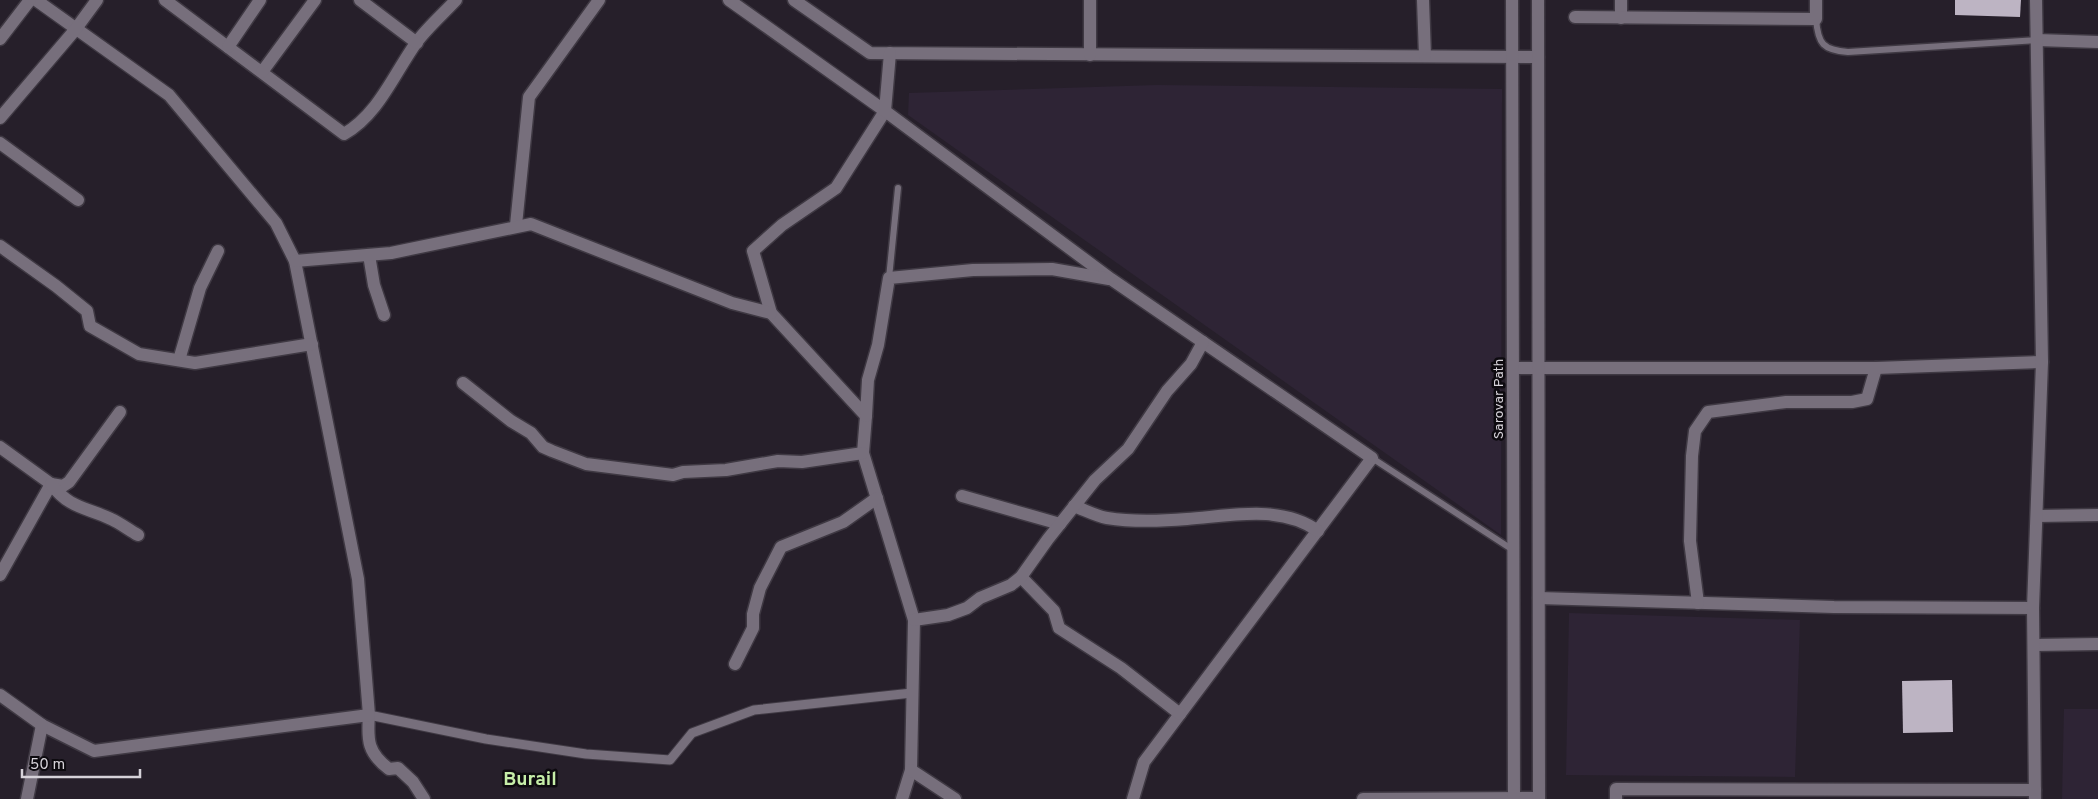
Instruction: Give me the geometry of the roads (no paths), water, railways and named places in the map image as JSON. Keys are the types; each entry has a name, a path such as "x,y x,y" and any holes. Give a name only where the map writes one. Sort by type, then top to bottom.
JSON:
{"street":[{"path":"0,39 30,0"},
{"path":"36,0 75,30 169,95 276,223 295,261 358,579 369,715 367,738 376,759 389,769 398,768 413,782 424,799"},
{"path":"0,118 75,30 97,0"},
{"path":"228,47 260,0"},
{"path":"262,72 315,0"},
{"path":"360,0 417,42"},
{"path":"172,2 228,47 344,134 359,125 396,76 417,42 456,0"},
{"path":"516,225 529,96 599,0"},
{"path":"730,0 885,111 1112,279 1372,458 1144,762 1133,799"},
{"path":"794,0 870,53 1538,57"},
{"path":"1090,0 1090,55"},
{"path":"1423,0 1425,56"},
{"name":"Sarovar Path","path":"1512,0 1514,56 1514,799"},
{"path":"1363,799 1539,799 1538,0"},
{"path":"1621,0 1621,18"},
{"path":"1574,17 1816,19 1816,0"},
{"path":"1616,799 1616,789 1783,794 2035,794 2035,645 2033,608 2042,362 2036,0"},
{"path":"2037,40 2098,42"},
{"path":"866,416 771,313 754,251 782,225 836,188 885,111 890,54"},
{"path":"0,143 78,200"},
{"path":"295,261 391,253 516,225 530,224 732,303 771,313"},
{"path":"0,246 87,311 90,326 139,354 195,363 312,344"},
{"path":"179,360 200,288 218,251"},
{"path":"369,255 374,286 384,315"},
{"path":"902,799 911,770 914,620 863,453 868,380 878,344 889,278 973,270 1052,269 1112,279"},
{"path":"914,620 948,615 967,608 980,598 1011,585 1021,577 1095,480 1128,449 1167,391 1191,364 1203,342"},
{"path":"1514,368 1876,368 2042,362"},
{"path":"1698,603 1690,540 1692,456 1695,431 1708,412 1786,402 1852,402 1867,399 1876,368"},
{"path":"463,383 518,427 531,433 543,447 586,464 673,475 683,472 726,470 778,461 802,462 863,453"},
{"path":"51,484 63,486 69,482 120,412"},
{"path":"0,447 51,484 60,495 82,510 110,518 138,535"},
{"path":"0,575 51,484"},
{"path":"962,496 1060,524"},
{"path":"734,664 753,628 753,614 760,588 772,561 781,547 843,522 877,498"},
{"path":"1074,506 1105,518 1121,519 1188,519 1223,514 1266,515 1305,522 1318,531"},
{"path":"2037,516 2098,515"},
{"path":"1021,577 1054,611 1059,628 1121,668 1180,714"},
{"path":"1539,598 1834,608 2033,608"},
{"path":"2035,645 2098,644"},
{"path":"0,695 42,725 94,751 369,715 486,739 586,754 670,760 692,733 754,710 912,693"},
{"path":"27,799 42,725"},
{"path":"911,770 955,799"}],"lane":[{"path":"1816,19 1817,32 1821,43 1831,51 1848,52 2037,40"},
{"path":"889,278 898,188"},
{"path":"1372,458 1514,550"}],"district":[{"name":"Burail","path":"530,780"}]}
